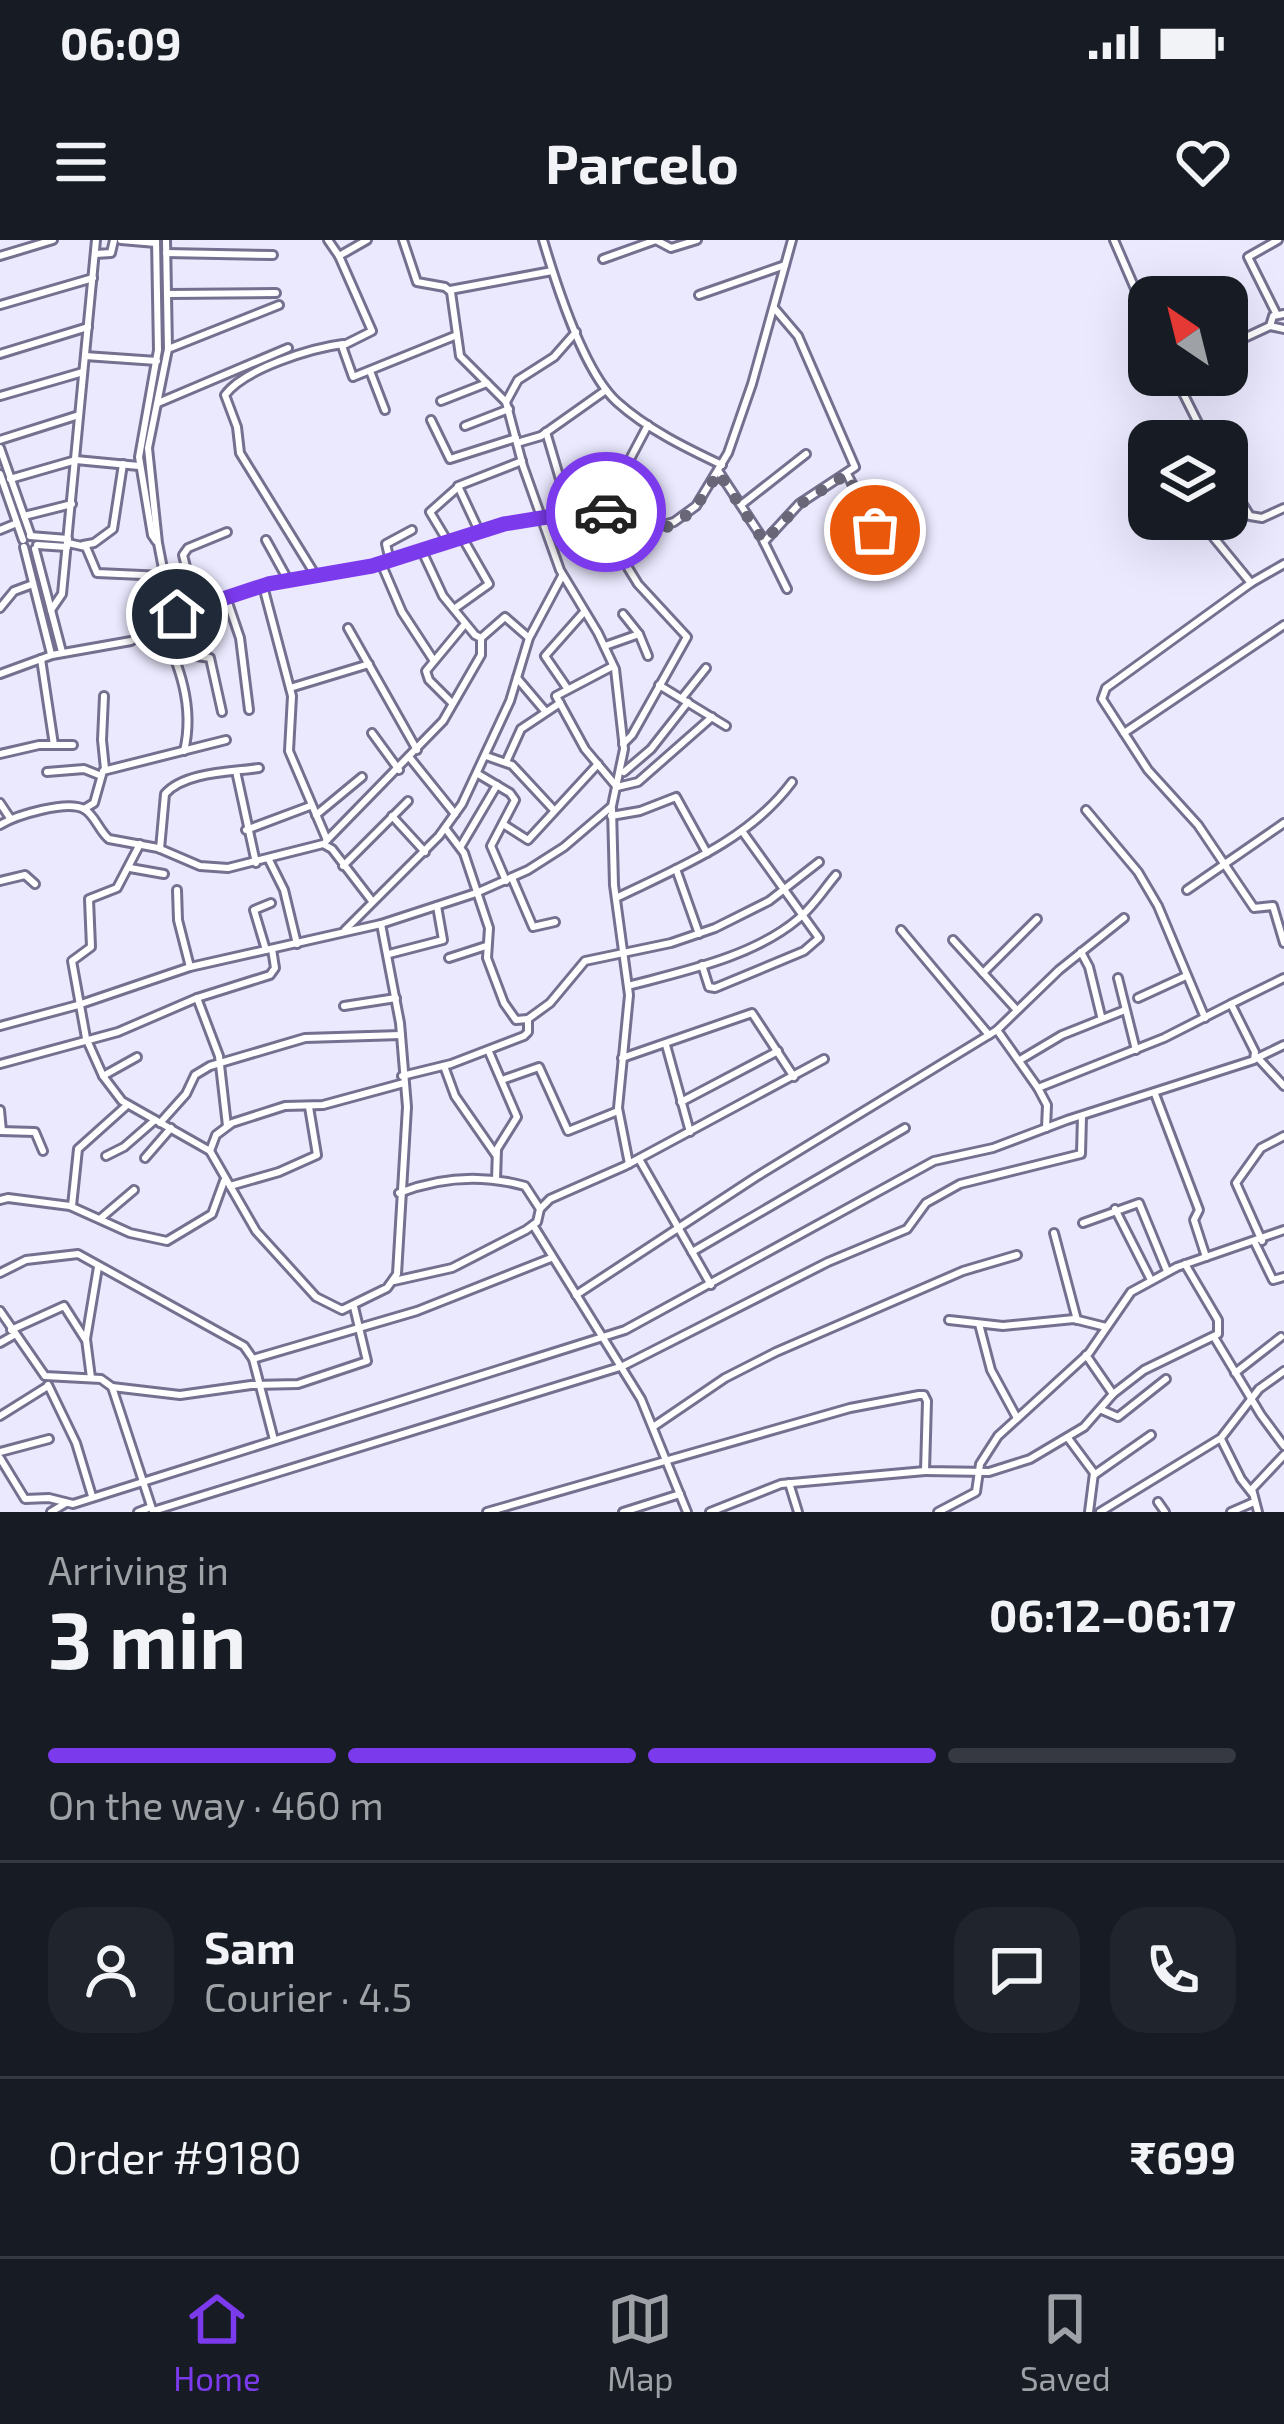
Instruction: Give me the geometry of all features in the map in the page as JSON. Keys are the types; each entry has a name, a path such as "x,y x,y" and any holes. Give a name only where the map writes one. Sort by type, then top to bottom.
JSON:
{"street":[{"path":"0,256 53,240"},
{"path":"51,610 61,601 96,240"},
{"path":"95,254 111,253 117,240 159,241"},
{"path":"316,576 238,448 237,428 225,395 236,383 280,361 372,331 328,240"},
{"path":"339,256 367,240"},
{"path":"404,240 419,284 450,290 552,271"},
{"path":"543,240 576,332 607,389 649,424 720,468 787,589"},
{"path":"603,259 656,240 671,248 697,240"},
{"path":"0,674 62,652 131,641 174,615 263,585 385,562 479,531 598,512 661,528 696,506 720,468 775,309 792,240"},
{"path":"1114,240 1130,276"},
{"path":"1248,336 1270,326 1280,314 1248,257 1278,240"},
{"path":"159,241 166,253 168,350 148,448 158,543 174,615 190,655 210,658 221,712"},
{"path":"158,543 152,535 140,466 157,361 159,241"},
{"path":"166,253 273,255"},
{"path":"699,295 785,265"},
{"path":"0,305 93,278"},
{"path":"450,290 460,356 507,406 562,576 613,666 623,744 611,816 628,986 618,1111 629,1164"},
{"path":"168,294 276,293"},
{"path":"168,350 279,305"},
{"path":"764,542 800,504 855,467 798,335 775,309"},
{"path":"1270,326 1284,330"},
{"path":"0,354 88,327"},
{"path":"465,425 507,406 518,380 554,357 576,332"},
{"path":"343,344 353,376 457,335"},
{"path":"158,403 288,348"},
{"path":"85,356 157,361"},
{"path":"370,371 385,410"},
{"path":"0,396 83,372"},
{"path":"441,401 487,383"},
{"path":"430,420 450,459 546,432 607,389"},
{"path":"62,652 31,542 3,479 0,444 80,415"},
{"path":"598,512 649,424"},
{"path":"546,432 570,513"},
{"path":"741,506 806,454"},
{"path":"3,479 76,460 140,466"},
{"path":"448,542 430,512 472,477 522,461"},
{"path":"31,542 83,545 113,529 123,464"},
{"path":"847,474 875,530"},
{"path":"457,488 479,531"},
{"path":"0,530 72,504"},
{"path":"1248,513 1262,518 1284,508"},
{"path":"598,512 638,584 687,637 623,744"},
{"path":"412,530 386,544 385,562 402,612 434,661"},
{"path":"196,607 183,555 188,548 227,532"},
{"path":"454,609 489,584 462,537"},
{"path":"1216,540 1251,584"},
{"path":"266,541 288,580"},
{"path":"31,542 33,584 52,655"},
{"path":"83,545 97,573 164,577"},
{"path":"84,809 109,838 160,849 200,866 256,863 325,842 443,721 484,650 481,638 443,596 422,551"},
{"path":"1284,564 1106,688 1102,699 1148,770 1198,825 1254,908 1273,907 1284,943"},
{"path":"344,932 425,852 455,814 486,756 529,638 562,576"},
{"path":"0,608 14,591 33,584"},
{"path":"263,585 294,712 287,740 325,842 372,901"},
{"path":"226,597 240,638 249,710"},
{"path":"567,688 545,656 585,611"},
{"path":"623,614 640,634 648,656"},
{"path":"481,638 505,616 529,638"},
{"path":"160,623 190,714 184,752"},
{"path":"452,703 426,675 465,624"},
{"path":"1124,733 1284,625"},
{"path":"348,628 417,750"},
{"path":"604,646 640,634"},
{"path":"41,658 54,745"},
{"path":"290,688 369,664"},
{"path":"613,666 556,696 617,787"},
{"path":"621,774 651,748 706,668"},
{"path":"517,678 545,711"},
{"path":"659,686 726,726"},
{"path":"0,825 10,818 52,809 84,809 94,803 102,772 104,697"},
{"path":"506,762 521,729 560,703"},
{"path":"617,787 638,782 712,717"},
{"path":"372,733 399,770"},
{"path":"47,772 102,772 226,740"},
{"path":"0,754 73,745"},
{"path":"486,756 506,762 524,776 553,809"},
{"path":"410,758 455,814"},
{"path":"503,824 528,840 598,764"},
{"path":"160,849 167,790 182,782 259,768"},
{"path":"236,771 256,863"},
{"path":"478,774 515,800 491,850 532,927 555,922"},
{"path":"316,815 362,777"},
{"path":"616,898 742,831 771,808 792,782"},
{"path":"460,846 497,785"},
{"path":"611,816 676,797 707,853"},
{"path":"343,866 408,801"},
{"path":"0,803 10,818"},
{"path":"246,830 311,805"},
{"path":"0,1026 190,968 381,924 476,893 564,847 612,806"},
{"path":"1086,810 1147,886 1164,915 1205,1019"},
{"path":"392,816 425,852"},
{"path":"1187,890 1284,823"},
{"path":"445,828 460,846 490,934 486,946 504,1004 513,1017 528,1019 550,1003 584,961 699,934 783,892 819,862"},
{"path":"702,965 711,988 805,951 819,938 742,831"},
{"path":"140,844 114,891 88,899 91,947 72,961 86,1038 103,1076 126,1106 210,1151 256,1232 316,1297 342,1310 394,1281 436,1274 533,1226 550,1199 639,1159 824,1058"},
{"path":"268,860 284,890 297,944"},
{"path":"130,868 164,874"},
{"path":"676,869 699,934"},
{"path":"0,881 25,874 35,884"},
{"path":"628,986 748,946 803,915 836,875"},
{"path":"177,890 178,920 190,968"},
{"path":"0,1064 118,1032 197,998 270,974 274,968 254,910 271,903"},
{"path":"389,954 443,940 437,906"},
{"path":"576,1294 993,1033 1124,918"},
{"path":"982,973 1037,919"},
{"path":"381,924 401,1035 407,1119 394,1281"},
{"path":"901,930 1019,1060 1047,1105 1046,1128"},
{"path":"953,940 1016,1010"},
{"path":"449,958 486,946"},
{"path":"1081,952 1102,1018"},
{"path":"1138,998 1186,976"},
{"path":"1118,978 1136,1050"},
{"path":"1038,1088 1136,1050 1284,978"},
{"path":"197,998 220,1063 226,1126"},
{"path":"344,1006 396,998"},
{"path":"1231,1004 1256,1059 1284,1086"},
{"path":"1019,1060 1125,1010"},
{"path":"622,1058 752,1013 794,1076"},
{"path":"210,1151 226,1126 285,1106 309,1107 489,1051 527,1034 528,1019"},
{"path":"106,1156 158,1121 184,1097 195,1076 220,1063 305,1038 401,1035"},
{"path":"51,1512 66,1503 605,1337 648,1320 927,1164 993,1148 1155,1094 1284,1045"},
{"path":"666,1046 690,1132"},
{"path":"489,1051 517,1117 497,1149 496,1180"},
{"path":"681,1102 778,1051"},
{"path":"103,1076 137,1057"},
{"path":"444,1066 458,1103 497,1157"},
{"path":"502,1080 539,1067 568,1131 618,1111"},
{"path":"1155,1094 1199,1210 1194,1220 1206,1258"},
{"path":"72,1206 78,1149 126,1106"},
{"path":"230,1186 317,1155 309,1107"},
{"path":"0,1110 1,1131 35,1132 43,1151"},
{"path":"138,1512 623,1366 828,1262 911,1226 926,1202 960,1184 1081,1154 1082,1116"},
{"path":"145,1158 171,1128"},
{"path":"692,1252 905,1128"},
{"path":"1283,1138 1261,1148 1236,1183 1271,1278 1280,1279 1284,1293"},
{"path":"639,1159 712,1285"},
{"path":"0,1200 72,1206 130,1233 167,1241 212,1214 225,1177"},
{"path":"399,1193 437,1179 496,1180 525,1186 540,1210"},
{"path":"100,1218 134,1190"},
{"path":"1083,1223 1139,1203 1167,1271"},
{"path":"1115,1209 1151,1280"},
{"path":"533,1226 623,1366 687,1512"},
{"path":"938,1512 976,1492 978,1471 998,1436 1087,1355 1124,1299 1167,1271 1284,1230"},
{"path":"1054,1234 1077,1320"},
{"path":"0,1273 26,1260 72,1253 244,1346 253,1359 274,1440"},
{"path":"653,1427 724,1378 776,1352 963,1271 1017,1255"},
{"path":"253,1359 361,1329 551,1258"},
{"path":"710,1512 789,1483 1012,1466 1069,1438 1113,1394 1165,1358 1220,1332 1218,1320 1185,1264"},
{"path":"91,1378 86,1342 98,1267"},
{"path":"0,1343 64,1306 86,1342"},
{"path":"0,1311 45,1376 91,1378 112,1387 180,1395 298,1384 364,1364 368,1352 354,1307"},
{"path":"949,1319 980,1324 1077,1320 1107,1328"},
{"path":"980,1324 991,1370 1017,1418"},
{"path":"1214,1337 1284,1450 1253,1498 1231,1512"},
{"path":"1235,1373 1281,1337"},
{"path":"1087,1355 1113,1394"},
{"path":"1100,1512 1221,1438 1251,1399 1284,1371"},
{"path":"0,1415 60,1378"},
{"path":"1102,1410 1118,1418 1166,1378"},
{"path":"48,1385 76,1443 92,1496"},
{"path":"112,1387 152,1510"},
{"path":"487,1512 850,1408 924,1395 926,1471"},
{"path":"1094,1475 1151,1435"},
{"path":"1069,1438 1094,1475 1089,1512"},
{"path":"1221,1438 1258,1512"},
{"path":"49,1439 0,1455 22,1498 66,1503"},
{"path":"789,1483 798,1512"},
{"path":"627,1511 680,1494"},
{"path":"1158,1502 1165,1512"}],"way so far":[{"path":"606,512 661,528 696,506 718,472 764,542 800,504 847,474 875,530"}],"route":[{"path":"177,614 268,584 372,566 504,524 606,512"}]}
